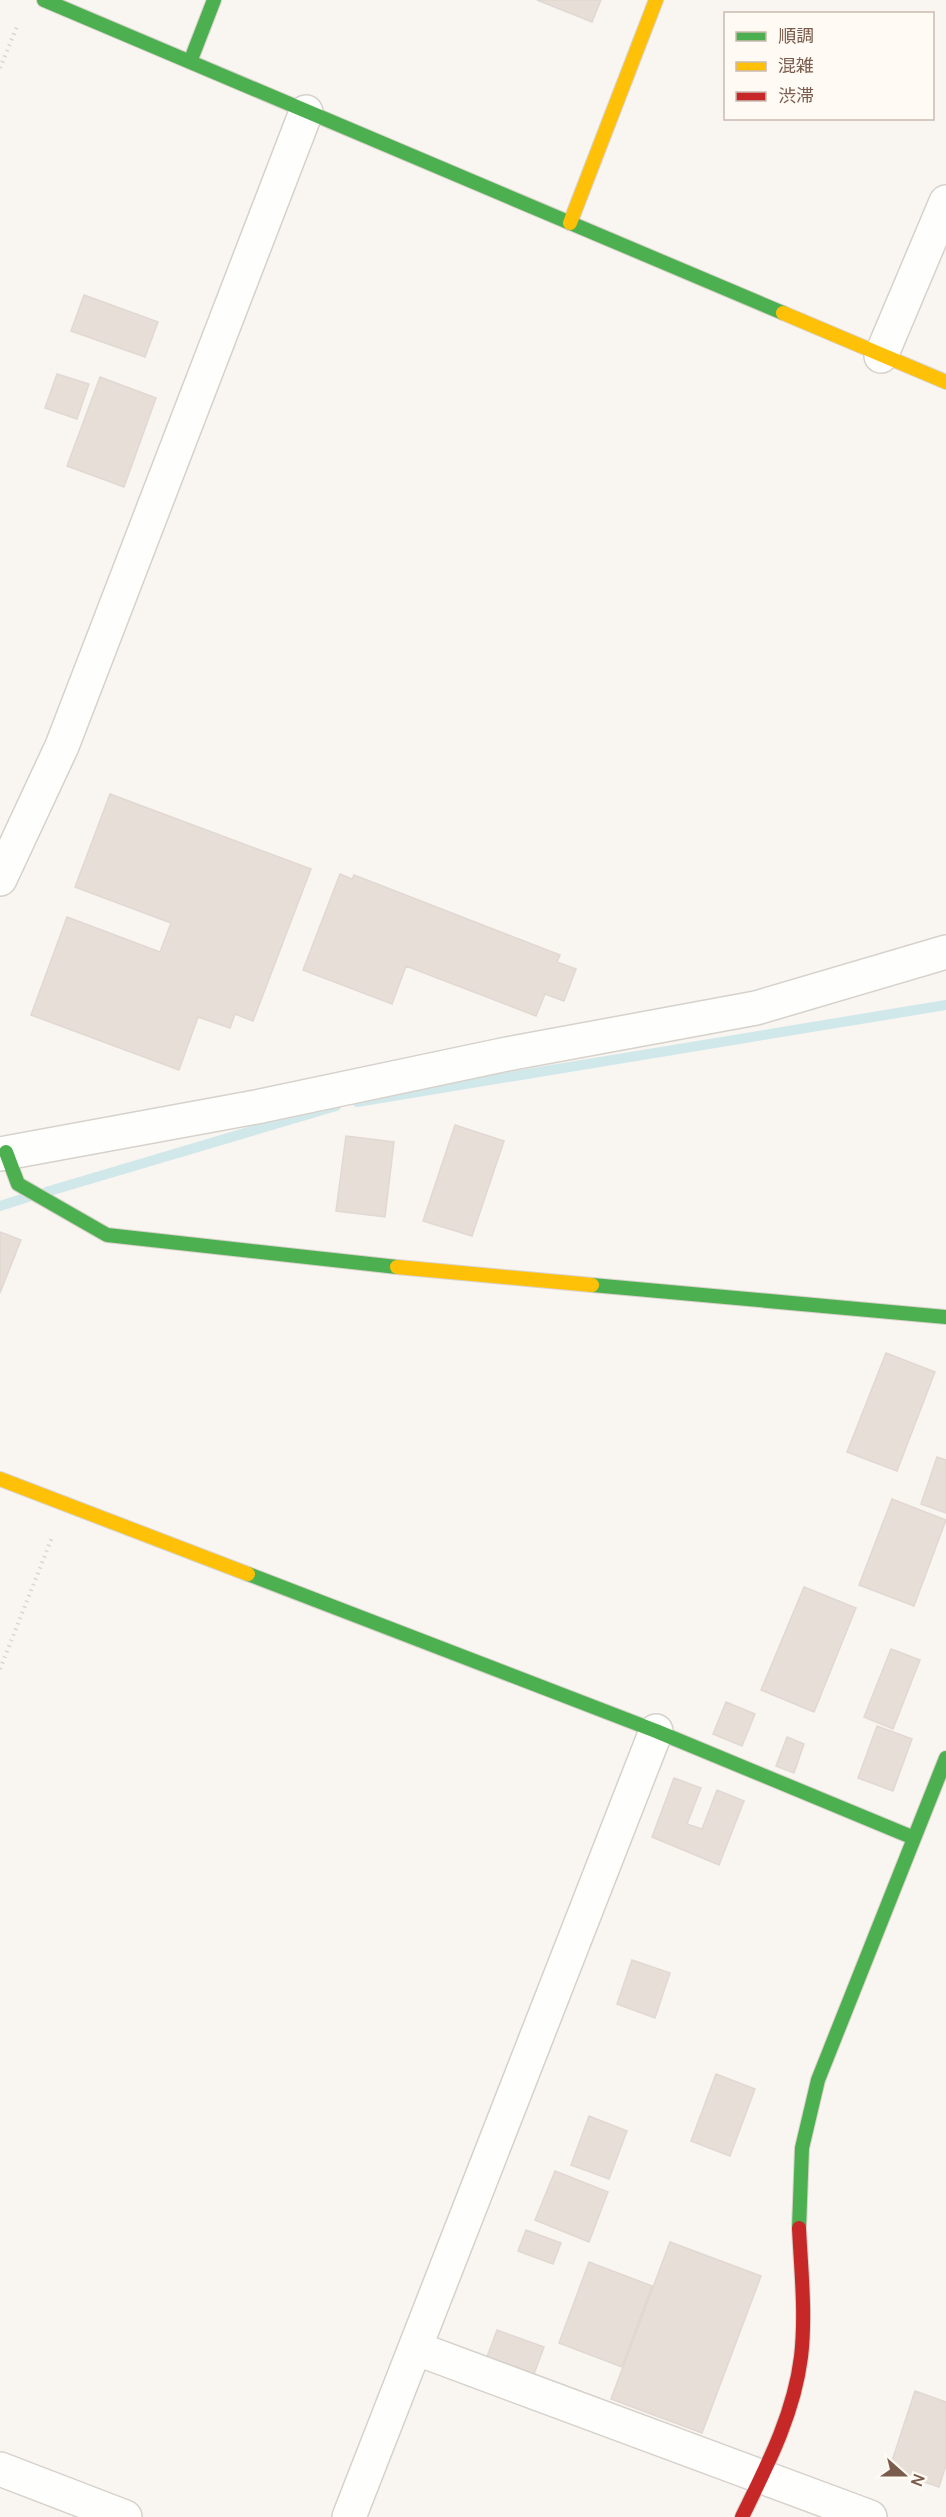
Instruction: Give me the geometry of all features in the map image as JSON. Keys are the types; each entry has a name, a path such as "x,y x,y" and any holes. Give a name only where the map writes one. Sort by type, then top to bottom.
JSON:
{"street":[{"path":"44,0 946,382"},
{"path":"190,62 214,0"},
{"path":"570,223 656,0"},
{"path":"0,879 62,746 306,112"},
{"path":"881,356 946,202"},
{"path":"946,952 756,1008 507,1054 256,1107 3,1153 18,1184 107,1235 363,1264 946,1317"},
{"path":"0,1479 656,1731 914,1838"},
{"path":"349,2517 656,1731"},
{"path":"742,2517 761,2478 794,2396 801,2356 802,2310 798,2202 802,2148 812,2095 946,1758"},
{"path":"415,2348 870,2517"},
{"path":"0,2469 125,2517"}],"path":[{"path":"0,68 20,19"},
{"path":"0,1669 65,1504"}],"building":[{"path":"537,0 601,0 592,22"},
{"path":"84,295 158,322 145,357 71,331"},
{"path":"57,374 89,384 77,419 45,408"},
{"path":"100,377 156,398 124,487 67,466"},
{"path":"110,794 311,869 253,1021 235,1014 230,1028 198,1017 179,1070 31,1015 67,917 160,952 171,923 75,887"},
{"path":"340,874 352,879 354,875 560,955 557,962 576,969 564,1001 545,994 536,1016 406,966 392,1004 303,970"},
{"path":"455,1125 504,1141 472,1236 423,1221"},
{"path":"346,1136 394,1142 385,1217 336,1211"},
{"path":"0,1232 21,1240 0,1293"},
{"path":"886,1353 935,1372 897,1471 847,1452"},
{"path":"937,1457 946,1460 946,1513 921,1504"},
{"path":"892,1499 946,1520 914,1606 859,1585"},
{"path":"804,1587 856,1608 814,1712 761,1690"},
{"path":"891,1649 920,1660 893,1729 864,1717"},
{"path":"726,1702 755,1714 742,1746 713,1734"},
{"path":"877,1726 912,1739 893,1791 858,1778"},
{"path":"787,1737 804,1744 794,1773 776,1766"},
{"path":"674,1778 701,1788 687,1824 702,1829 717,1790 744,1801 719,1865 652,1837"},
{"path":"632,1960 670,1973 655,2018 617,2004"},
{"path":"716,2074 755,2089 730,2156 691,2141"},
{"path":"589,2116 627,2131 609,2179 571,2165"},
{"path":"555,2171 608,2192 589,2242 535,2220"},
{"path":"526,2230 561,2243 553,2264 518,2251"},
{"path":"670,2242 761,2276 702,2433 611,2399"},
{"path":"589,2262 652,2286 622,2367 559,2343"},
{"path":"497,2330 544,2347 534,2374 487,2357"},
{"path":"915,2391 946,2402 946,2465 939,2487 889,2470"}],"waterway":[{"path":"357,1102 946,1005"},
{"path":"46,1192 336,1106"},
{"path":"0,1206 28,1197"}],"traffic: fast":[{"path":"44,0 783,313"},
{"path":"190,62 214,0"},
{"path":"6,1152 18,1184 107,1235 397,1267"},
{"path":"592,1285 946,1317"},
{"path":"248,1574 656,1731 914,1838"},
{"path":"799,2228 802,2148 818,2080 946,1758"}],"traffic: slow":[{"path":"570,223 656,0"},
{"path":"783,313 946,382"},
{"path":"397,1267 592,1285"},
{"path":"0,1479 248,1574"}],"traffic: jam":[{"path":"742,2517 786,2419 797,2378 803,2325 799,2228"}]}
